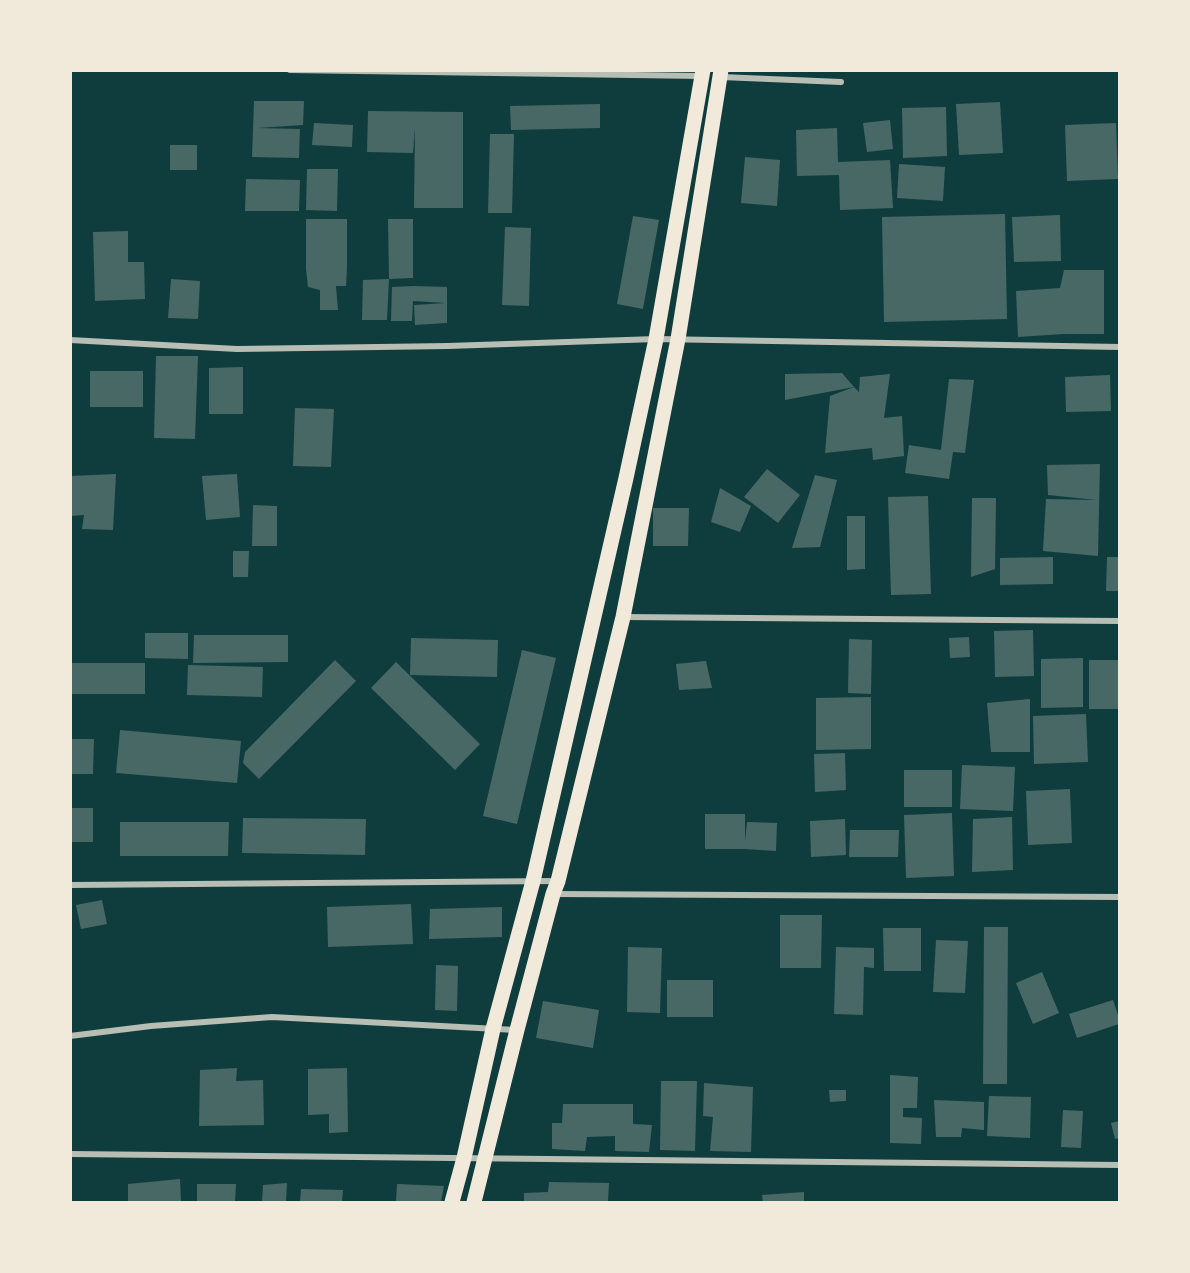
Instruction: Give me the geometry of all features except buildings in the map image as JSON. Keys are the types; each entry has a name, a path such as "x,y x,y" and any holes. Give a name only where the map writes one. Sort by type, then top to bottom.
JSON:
{"main road":[{"path":"452,1203 493,1029 533,881 656,339 702,73"},
{"path":"474,1203 622,617 678,339 720,74"}],"street":[{"path":"290,70 702,73"},
{"path":"720,74 841,82"},
{"path":"70,340 237,349 656,339 1119,347"},
{"path":"622,617 1119,621"},
{"path":"70,885 533,881 555,887 1119,897"},
{"path":"70,1036 151,1026 272,1017 517,1030"},
{"path":"70,1154 1119,1166"}]}
